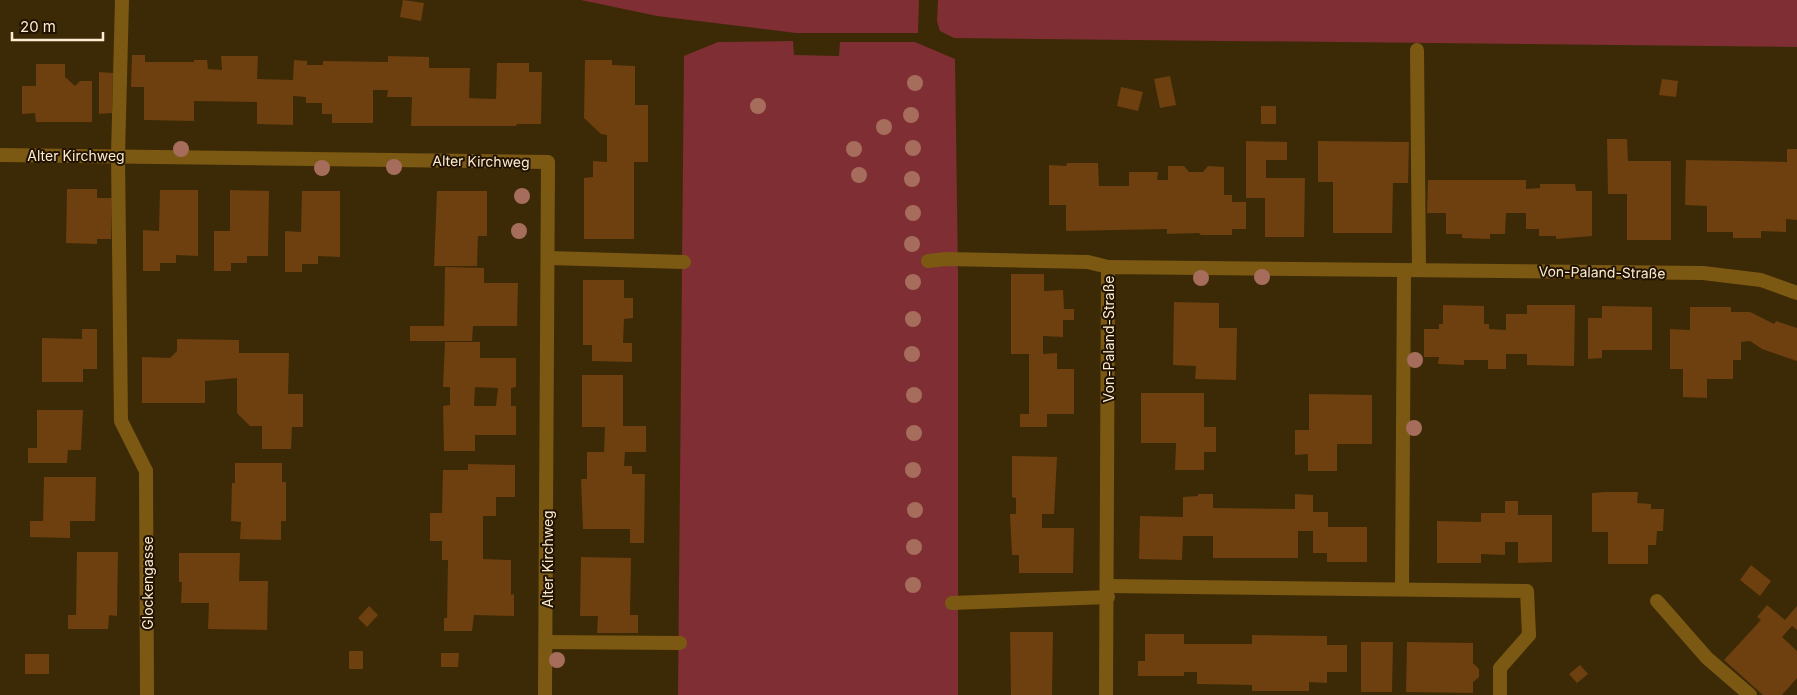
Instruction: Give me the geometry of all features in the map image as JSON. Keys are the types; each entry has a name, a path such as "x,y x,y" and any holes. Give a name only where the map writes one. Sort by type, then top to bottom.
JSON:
{"street":[{"path":"118,155 122,0"},
{"path":"1417,50 1419,270"},
{"name":"Alter Kirchweg","path":"0,155 118,155 548,162 549,258 545,695"},
{"name":"Glockengasse","path":"118,155 121,421 146,471 147,695"},
{"path":"549,258 684,262"},
{"path":"928,261 946,259 1088,262 1108,267"},
{"name":"Von-Paland-Straße","path":"1106,695 1108,267 1703,273 1761,280 1797,293"},
{"path":"1402,589 1404,271"},
{"path":"952,603 1107,592 1402,589 1527,591 1529,635 1500,668 1500,695"},
{"path":"1657,601 1707,658 1750,695"},
{"path":"546,642 680,643"}],"shaded area":[{"path":"581,0 919,0 918,33 796,33 657,16"},
{"path":"938,0 1797,0 1797,47 954,38 940,31 937,21"},
{"path":"793,41 794,55 839,56 840,42 915,42 955,59 958,274 958,695 678,695 684,56 718,42"}],"building":[{"path":"403,0 424,3 421,21 400,17"},
{"path":"132,55 145,55 145,62 194,62 194,60 207,60 208,69 222,70 221,56 258,56 257,79 293,80 294,60 307,61 307,65 323,65 323,61 388,62 388,56 429,57 429,68 470,68 469,98 496,99 497,63 529,63 529,72 542,72 541,124 517,124 516,126 411,126 412,97 387,97 388,90 373,90 373,123 332,123 332,114 322,114 322,103 306,103 306,97 293,96 293,125 257,124 257,102 194,101 194,121 144,120 144,87 131,87"},
{"path":"585,60 612,60 612,65 635,66 635,105 648,105 648,162 634,162 634,239 584,239 584,178 593,177 593,161 607,162 607,135 601,134 584,118"},
{"path":"36,64 65,64 65,77 75,86 80,81 92,81 92,122 36,122 35,113 22,114 22,86 36,86"},
{"path":"99,72 113,73 112,113 99,114"},
{"path":"1170,76 1176,105 1160,108 1154,79"},
{"path":"1662,79 1678,81 1676,97 1659,95"},
{"path":"1121,87 1143,92 1138,111 1117,106"},
{"path":"1261,106 1276,106 1276,124 1261,124"},
{"path":"1607,139 1627,139 1628,161 1671,161 1671,240 1627,240 1627,194 1608,194"},
{"path":"1246,141 1287,142 1287,160 1266,160 1266,178 1305,178 1304,237 1265,237 1265,198 1246,198"},
{"path":"1318,141 1409,142 1408,183 1393,183 1392,233 1333,233 1333,182 1318,182"},
{"path":"1787,149 1797,149 1797,220 1786,219 1786,232 1761,231 1761,238 1733,238 1733,232 1707,232 1707,206 1685,205 1686,160 1787,162"},
{"path":"1067,163 1098,163 1099,186 1129,186 1129,172 1158,172 1157,180 1168,180 1168,166 1184,166 1189,172 1203,172 1208,166 1224,167 1224,195 1232,195 1232,202 1246,202 1246,229 1232,229 1232,235 1167,234 1167,229 1066,231 1066,205 1049,205 1049,165 1066,166"},
{"path":"1428,180 1526,180 1526,189 1540,188 1540,184 1575,184 1576,191 1592,191 1592,236 1556,239 1556,236 1539,236 1539,229 1526,229 1526,213 1506,213 1505,234 1490,234 1490,239 1462,238 1462,234 1446,234 1446,213 1427,213"},
{"path":"67,189 97,189 97,198 112,198 111,239 97,239 97,244 66,243"},
{"path":"160,190 198,190 198,256 176,255 176,263 160,263 160,271 143,271 143,230 159,231"},
{"path":"230,190 269,191 268,256 247,256 247,263 231,263 231,271 214,271 214,231 230,231"},
{"path":"302,191 340,191 340,257 318,256 318,264 302,264 302,272 285,272 285,231 301,232"},
{"path":"437,191 487,191 487,236 478,236 477,266 434,266"},
{"path":"445,267 484,268 484,283 518,283 517,326 473,326 472,341 410,341 410,326 444,326"},
{"path":"1011,274 1044,274 1044,291 1063,290 1064,309 1074,309 1074,320 1063,320 1063,337 1043,336 1043,354 1057,353 1057,369 1074,369 1074,414 1047,414 1047,427 1020,427 1020,414 1029,414 1029,354 1011,354"},
{"path":"583,280 624,280 624,298 633,298 633,318 624,319 623,343 632,343 632,362 592,361 592,345 583,345"},
{"path":"1174,302 1219,303 1219,328 1237,328 1236,380 1195,379 1196,366 1173,365"},
{"path":"1443,305 1484,306 1484,324 1489,324 1489,329 1506,330 1506,314 1527,314 1527,305 1575,305 1574,366 1527,365 1527,354 1506,354 1506,369 1488,369 1488,360 1464,360 1464,365 1438,364 1439,357 1424,357 1424,329 1439,329 1439,324 1443,324"},
{"path":"1602,306 1652,307 1652,350 1602,350 1602,358 1588,359 1588,318 1602,318"},
{"path":"1690,307 1731,307 1731,312 1750,312 1774,324 1776,321 1797,328 1797,361 1762,349 1750,341 1741,342 1741,360 1733,360 1733,379 1707,379 1707,398 1683,397 1683,369 1670,369 1670,329 1690,330"},
{"path":"82,329 97,329 97,369 83,369 83,382 42,382 42,338 82,339"},
{"path":"177,339 239,340 239,353 289,353 288,394 303,394 303,427 292,427 291,449 262,449 262,426 250,426 237,413 237,378 205,381 205,403 142,403 142,357 170,358 177,351"},
{"path":"445,342 480,342 480,358 516,358 516,387 511,388 511,406 516,406 516,435 475,435 475,451 444,451 443,406 450,405 450,387 443,387","holes":["475,387 498,388 496,406 474,406"]},
{"path":"582,375 623,375 623,426 646,426 646,452 625,452 624,466 632,466 632,474 645,474 644,543 630,543 630,529 583,529 581,479 587,479 587,452 604,452 605,427 582,427"},
{"path":"1141,393 1204,393 1204,427 1216,427 1216,452 1204,452 1204,470 1175,470 1176,443 1141,443"},
{"path":"1309,394 1372,395 1372,444 1337,444 1337,471 1308,471 1308,454 1295,455 1295,430 1309,430"},
{"path":"37,410 83,410 81,450 68,450 67,463 28,463 28,448 37,448"},
{"path":"1012,456 1057,457 1054,514 1042,514 1042,528 1074,528 1073,573 1019,573 1019,555 1012,555 1010,514 1016,514 1016,498 1012,497"},
{"path":"235,463 282,463 282,482 286,482 286,521 281,521 281,540 240,539 241,522 231,521 232,483 235,483"},
{"path":"468,464 515,465 515,497 496,497 496,516 483,516 483,559 511,560 511,595 514,594 514,616 474,615 472,631 444,631 444,618 447,618 448,560 442,560 442,541 430,541 430,513 442,513 443,470 468,470"},
{"path":"44,477 96,477 95,521 70,521 70,538 30,537 30,521 43,521"},
{"path":"1638,492 1637,503 1651,504 1651,509 1664,509 1663,531 1657,531 1656,545 1648,545 1648,564 1608,564 1608,532 1592,532 1592,493"},
{"path":"1198,494 1213,494 1213,508 1295,509 1295,494 1313,495 1313,512 1328,512 1328,527 1367,527 1367,562 1327,562 1327,553 1313,553 1313,531 1298,531 1298,558 1213,558 1213,536 1183,536 1182,560 1139,559 1140,516 1183,517 1183,497 1198,496"},
{"path":"1505,501 1518,501 1518,515 1552,515 1552,562 1518,563 1518,542 1505,542 1505,555 1481,554 1481,563 1437,563 1437,521 1481,522 1481,513 1505,513"},
{"path":"77,552 118,552 117,616 109,615 108,629 68,629 68,615 76,615"},
{"path":"179,553 240,553 239,581 268,581 267,630 208,629 209,603 181,603 182,582 179,582"},
{"path":"581,557 631,558 630,615 638,615 638,633 597,633 598,616 580,616"},
{"path":"1751,565 1771,581 1760,596 1740,580"},
{"path":"1767,605 1785,620 1797,606 1797,630 1792,626 1782,637 1797,651 1797,678 1782,695 1763,695 1724,660 1761,620 1757,617"},
{"path":"369,606 378,615 367,627 358,618"},
{"path":"1010,632 1053,632 1052,695 1011,695"},
{"path":"1145,634 1184,634 1184,644 1252,644 1252,635 1327,636 1327,645 1347,645 1347,672 1327,672 1327,683 1309,682 1309,691 1252,691 1252,685 1197,684 1197,672 1184,672 1184,676 1138,676 1138,661 1145,661"},
{"path":"1361,642 1393,642 1392,692 1361,692"},
{"path":"1407,642 1473,643 1473,663 1479,669 1479,677 1473,682 1473,693 1406,692"},
{"path":"349,651 363,651 363,669 349,669"},
{"path":"441,653 459,653 458,667 441,667"},
{"path":"25,654 49,654 49,674 25,674"},
{"path":"1580,665 1588,674 1577,683 1569,674"}]}
